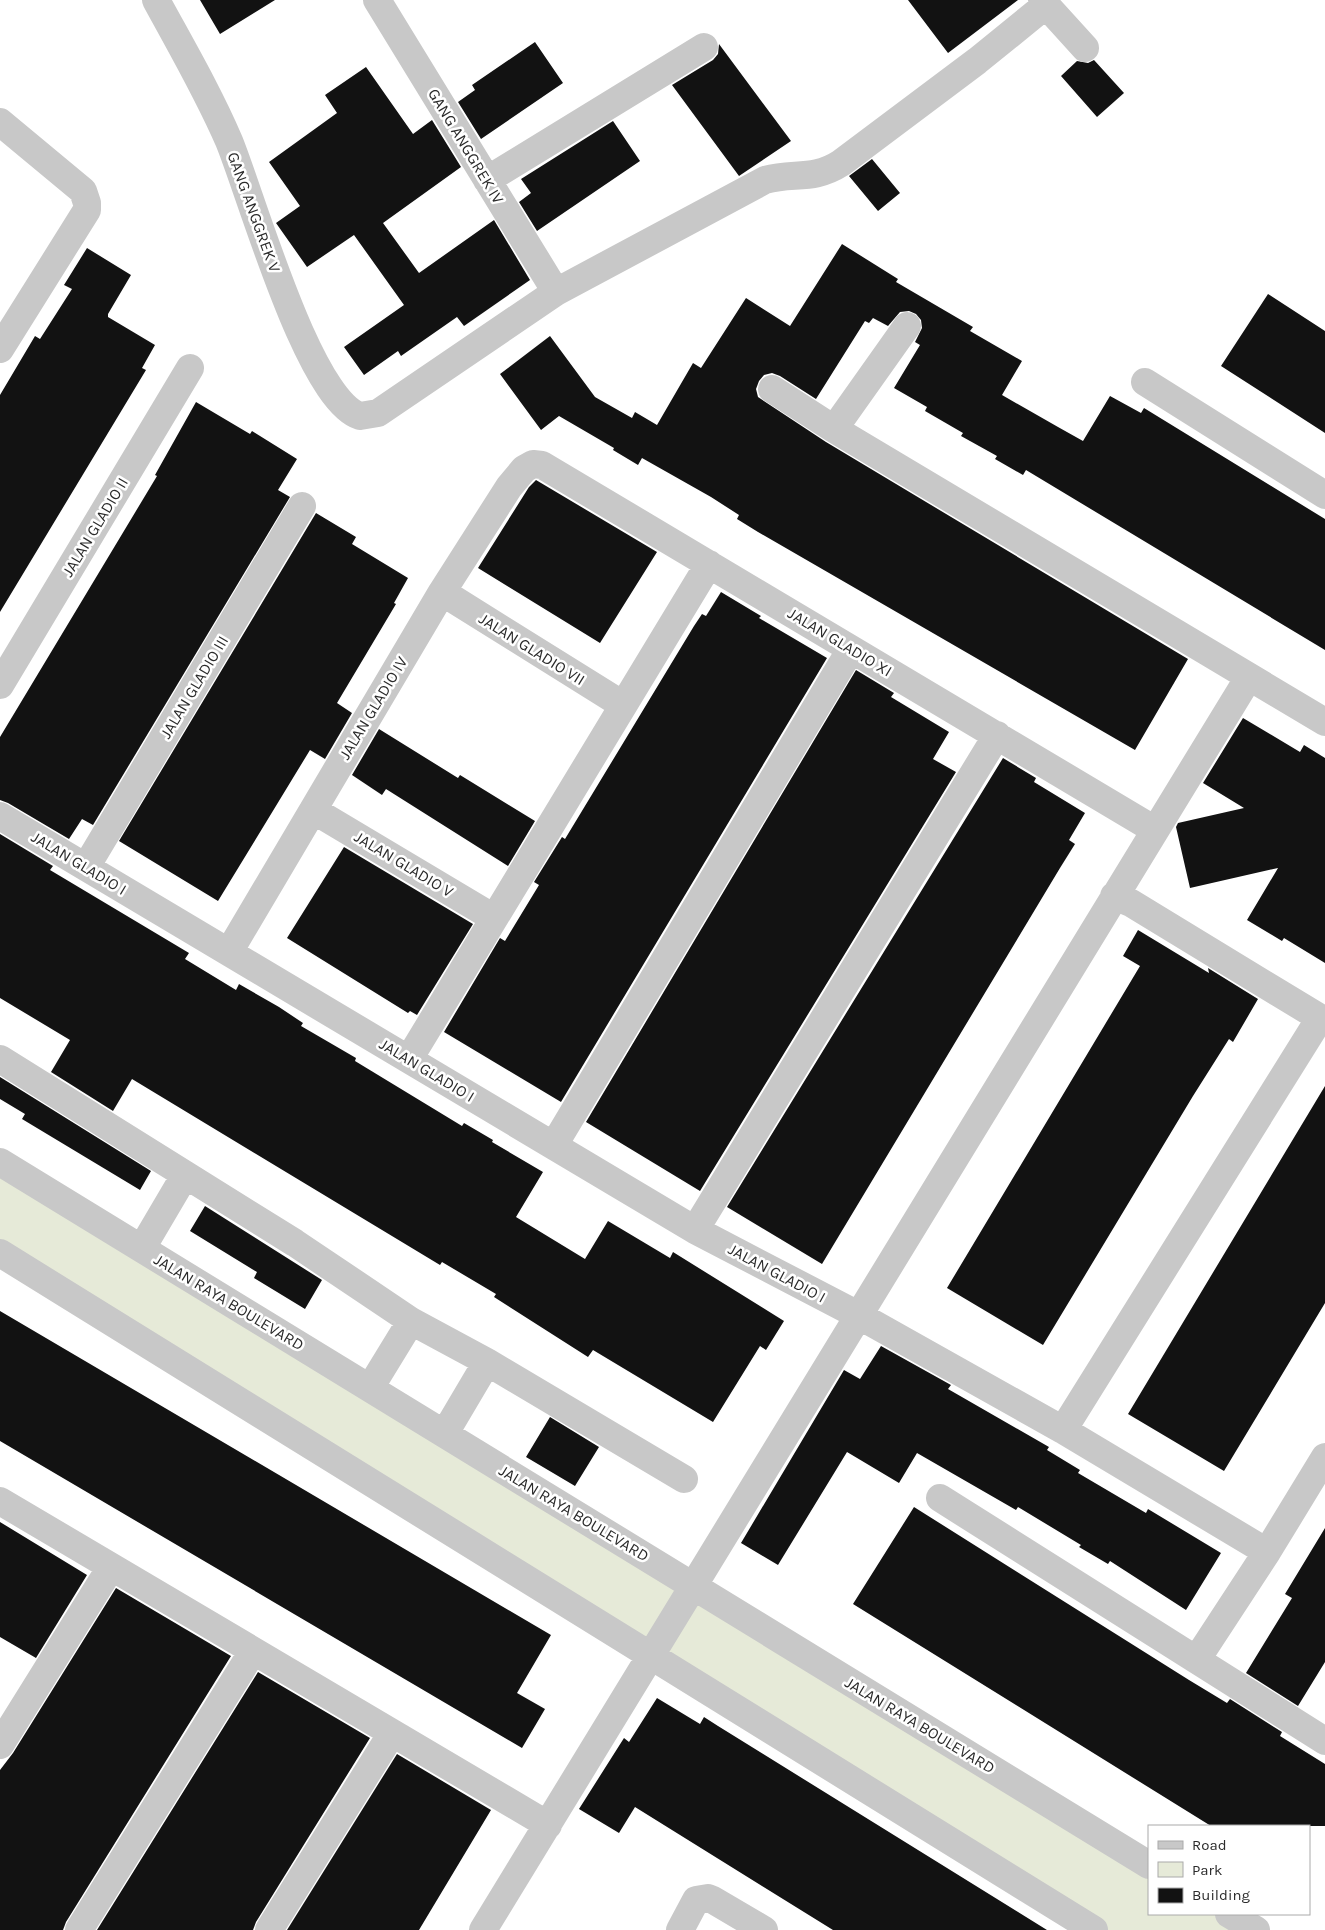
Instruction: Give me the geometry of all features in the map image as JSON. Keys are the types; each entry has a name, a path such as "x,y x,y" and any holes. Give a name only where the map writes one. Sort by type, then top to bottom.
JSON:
{"street":[{"name":"GANG ANGGREK V","path":"156,0 216,112 230,143 280,284 312,360 343,407 360,416 378,413 556,292"},
{"name":"GANG ANGGREK IV","path":"377,0 556,292"},
{"path":"556,292 765,180 785,176 808,176 829,171 946,84 1044,3 1085,48"},
{"path":"487,180 704,47"},
{"path":"0,122 83,191 88,203 87,210 0,349"},
{"path":"834,429 908,326"},
{"name":"JALAN GLADIO II","path":"0,685 190,368"},
{"path":"1145,382 1324,492"},
{"path":"772,389 834,429 1325,722"},
{"name":"JALAN GLADIO XI","path":"524,469 533,464 542,465 1155,830"},
{"name":"JALAN GLADIO IV","path":"229,952 442,592 509,487 524,469"},
{"name":"JALAN GLADIO III","path":"86,867 302,506"},
{"path":"409,1059 709,564"},
{"name":"JALAN GLADIO VII","path":"442,592 623,705"},
{"path":"554,1145 851,649"},
{"path":"483,1930 1248,677"},
{"path":"695,1230 996,735"},
{"name":"JALAN GLADIO V","path":"313,810 494,918"},
{"name":"JALAN GLADIO I","path":"0,816 695,1230 858,1315 1063,1430 1267,1552"},
{"path":"1063,1430 1322,1020 1131,902 1114,896"},
{"path":"0,1059 295,1243 411,1321 487,1362 684,1479"},
{"name":"JALAN RAYA BOULEVARD","path":"0,1162 1148,1864"},
{"path":"142,1248 185,1174"},
{"path":"0,1253 1094,1930"},
{"path":"370,1388 411,1321"},
{"path":"444,1434 487,1362"},
{"path":"1197,1659 1267,1552 1325,1457"},
{"path":"940,1498 1197,1659 1325,1742"},
{"path":"0,1501 548,1825"},
{"path":"0,1745 7,1718 111,1567"},
{"path":"79,1930 253,1651"},
{"path":"269,1930 392,1733"},
{"path":"680,1930 696,1900 708,1898 764,1930"},
{"path":"1231,1915 1256,1930"}],"green space":[{"path":"0,1162 1148,1863 1148,1915 1231,1915 1256,1930 1094,1930 0,1253"}],"building":[{"path":"200,0 275,0 220,34"},
{"path":"908,0 1018,0 948,53"},
{"path":"535,42 563,83 481,139 458,102 475,90 472,85"},
{"path":"719,44 791,141 739,176 672,85 713,60 718,54"},
{"path":"1094,60 1124,93 1097,117 1061,76 1077,61 1088,63"},
{"path":"366,67 413,134 432,120 461,167 383,223 419,273 494,220 530,280 464,326 457,317 401,356 398,351 364,375 344,347 404,305 354,235 307,267 276,223 300,206 269,162 337,113 325,95"},
{"path":"613,121 640,161 537,231 519,202 531,193 521,179"},
{"path":"872,159 900,193 878,211 849,176"},
{"path":"842,244 898,279 896,282 973,327 970,331 1022,361 1002,395 1058,427 1083,441 1110,396 1141,413 1144,408 1325,519 1325,650 1026,470 1023,475 995,459 997,456 961,436 963,433 925,411 927,407 894,388 920,345 915,342 922,328 921,320 916,314 909,311 900,312 888,326 873,318 869,323 865,321 816,399 772,373 764,375 759,381 756,389 758,397 826,442 1188,659 1135,750 758,532 737,519 739,515 711,497 642,458 638,465 613,450 614,448 559,416 541,430 500,374 550,336 595,397 632,418 635,412 657,425 693,363 701,368 746,298 790,326"},
{"path":"87,248 131,275 108,317 155,345 142,368 146,370 0,612 0,395 35,336 40,339 72,289 64,285"},
{"path":"1268,294 1325,331 1325,433 1221,366"},
{"path":"196,402 250,434 252,431 297,459 278,490 290,497 93,825 82,819 69,839 0,800 0,737 157,476 155,475"},
{"path":"536,480 657,552 600,643 478,568 529,487"},
{"path":"316,513 356,537 352,544 408,578 394,603 396,604 337,703 352,713 325,759 310,750 218,901 119,841"},
{"path":"721,592 761,616 759,618 827,658 561,1102 444,1032 500,938 505,941 539,885 534,882 562,837 565,839 694,626 702,614 706,616"},
{"path":"856,670 894,693 891,697 949,732 933,759 956,772 700,1191 586,1122"},
{"path":"1243,718 1300,752 1304,745 1325,758 1325,963 1284,938 1282,941 1247,920 1278,868 1190,888 1176,827 1178,823 1244,808 1203,783"},
{"path":"379,729 458,778 460,775 535,821 508,866 386,789 382,795 352,775"},
{"path":"1003,758 1036,778 1034,782 1085,813 1069,840 1075,844 822,1264 727,1207"},
{"path":"0,834 53,866 50,870 189,953 185,959 236,990 239,984 279,1007 303,1023 301,1026 356,1058 355,1061 462,1126 464,1123 493,1140 492,1142 543,1172 516,1217 585,1259 608,1221 670,1258 673,1252 784,1321 766,1350 760,1346 713,1422 593,1350 588,1357 494,1297 496,1294 442,1262 440,1265 132,1079 113,1111 51,1072 70,1040 0,998"},
{"path":"344,847 473,924 417,1015 410,1011 408,1013 287,938"},
{"path":"1138,930 1209,973 1208,968 1258,999 1233,1042 1229,1039 1193,1096 1043,1345 947,1288 1140,966 1123,956"},
{"path":"0,1077 151,1171 140,1190 22,1119 25,1114 0,1099"},
{"path":"1325,1086 1325,1303 1224,1471 1128,1414"},
{"path":"205,1206 322,1280 305,1309 254,1278 257,1272 190,1231"},
{"path":"0,1311 551,1635 517,1693 545,1709 522,1748 0,1441"},
{"path":"881,1346 951,1385 948,1389 1049,1447 1047,1450 1080,1470 1078,1473 1146,1513 1148,1509 1221,1553 1186,1610 1110,1561 1108,1564 1079,1547 1081,1545 1018,1507 1016,1510 917,1453 899,1483 847,1452 778,1565 741,1543 844,1370 860,1379"},
{"path":"550,1417 599,1447 575,1486 526,1457"},
{"path":"914,1507 1189,1680 1227,1703 1230,1699 1282,1732 1280,1736 1325,1764 1325,1826 1209,1825 853,1604"},
{"path":"0,1522 87,1575 36,1658 0,1637"},
{"path":"1325,1528 1325,1662 1298,1706 1246,1673 1292,1598 1285,1594"},
{"path":"116,1588 231,1656 66,1922 63,1930 0,1930 0,1770 13,1753"},
{"path":"258,1672 370,1738 256,1922 253,1930 97,1930"},
{"path":"657,1698 700,1724 704,1717 1047,1930 833,1930 635,1807 619,1833 579,1809 624,1738 629,1742"},
{"path":"397,1754 491,1810 419,1930 287,1930"}]}
